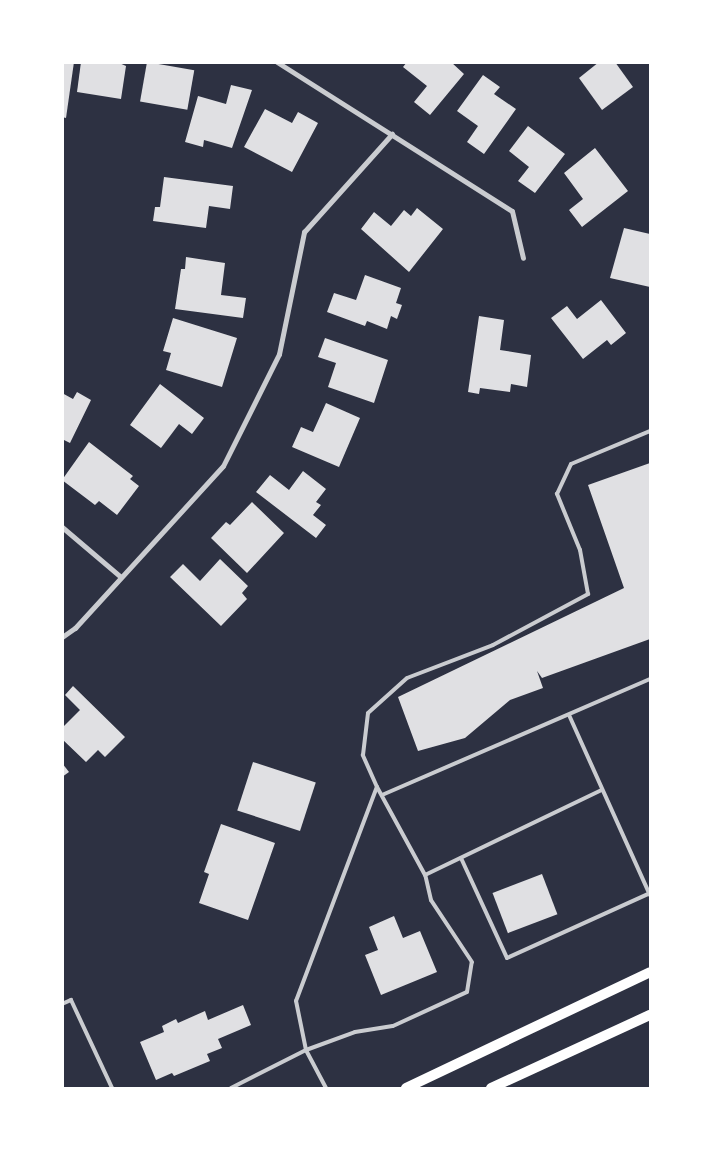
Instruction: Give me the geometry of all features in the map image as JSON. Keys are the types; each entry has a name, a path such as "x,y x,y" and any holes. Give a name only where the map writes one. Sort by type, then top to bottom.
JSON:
{"main road":[{"path":"406,1088 650,972"},
{"path":"492,1088 650,1015"}],"street":[{"path":"277,62 512,211 523,258"},
{"path":"62,637 75,628 223,466 279,354 304,232 392,134"},
{"path":"62,527 121,577"}],"lane":[{"path":"231,1088 306,1050 355,1032 393,1026 468,992 472,962 431,900 425,875 363,755 368,713 408,678 493,644 588,594 580,550 557,494 571,464 650,430"},
{"path":"382,795 650,679"},
{"path":"461,858 507,958 650,893 569,715"},
{"path":"326,1088 306,1050 296,1001 378,787"},
{"path":"425,875 602,790"},
{"path":"62,1004 71,1000 112,1088"}],"building":[{"path":"62,62 74,62 66,118 62,117"},
{"path":"81,62 117,62 126,66 121,99 77,92"},
{"path":"147,62 194,70 187,110 140,101"},
{"path":"407,62 451,62 464,74 430,115 414,102 427,86 403,67"},
{"path":"599,62 615,62 633,87 602,110 579,78"},
{"path":"483,75 500,87 494,94 516,109 484,154 467,142 478,126 457,111"},
{"path":"231,85 252,90 232,148 204,140 203,147 185,142 198,96 226,104"},
{"path":"265,109 292,123 298,112 318,123 292,172 244,147"},
{"path":"528,126 565,154 535,193 518,181 529,167 509,151"},
{"path":"595,148 628,191 582,227 569,210 583,199 564,173"},
{"path":"164,177 233,186 230,209 209,206 206,228 153,221 155,207 160,207"},
{"path":"417,208 443,229 409,272 361,229 374,212 391,226 404,210 411,216"},
{"path":"624,228 650,234 650,287 610,278"},
{"path":"186,257 225,263 221,295 246,298 243,318 175,309 181,269 185,269"},
{"path":"365,275 401,288 396,303 402,305 397,319 391,316 387,329 367,321 365,326 327,312 334,293 356,300"},
{"path":"601,300 626,333 611,345 607,340 583,359 551,318 567,306 577,319"},
{"path":"479,316 504,320 500,350 531,355 527,387 511,384 510,392 480,388 479,394 468,392"},
{"path":"173,318 237,338 222,387 166,370 171,353 163,351"},
{"path":"325,338 388,360 374,403 328,387 336,363 318,357"},
{"path":"160,384 204,418 192,434 179,424 161,448 130,425"},
{"path":"77,392 91,400 70,443 62,439 62,393 73,399"},
{"path":"326,403 360,418 339,467 292,447 301,427 313,432"},
{"path":"89,442 133,476 130,479 139,486 117,515 99,501 95,505 62,480"},
{"path":"650,463 650,639 542,678 537,671 543,688 510,700 465,738 418,751 398,697 624,588 588,485"},
{"path":"303,471 326,489 316,502 321,505 313,515 326,525 316,538 256,492 270,475 289,490"},
{"path":"252,502 284,533 247,573 211,538 226,522 230,525"},
{"path":"220,559 248,586 242,593 247,599 221,626 170,577 183,564 200,581"},
{"path":"73,686 125,737 105,757 98,750 86,762 62,739 62,728 80,710 65,695"},
{"path":"253,762 316,782 300,831 237,811"},
{"path":"62,763 69,772 62,777"},
{"path":"221,824 275,843 248,920 199,903 209,874 204,872"},
{"path":"542,874 557,914 508,933 493,893"},
{"path":"394,916 403,938 420,931 437,972 381,995 365,955 378,950 369,927"},
{"path":"243,1005 251,1025 218,1039 222,1048 207,1054 210,1061 174,1076 172,1073 156,1080 140,1042 164,1032 162,1026 176,1019 178,1023 205,1011 208,1020"}]}
